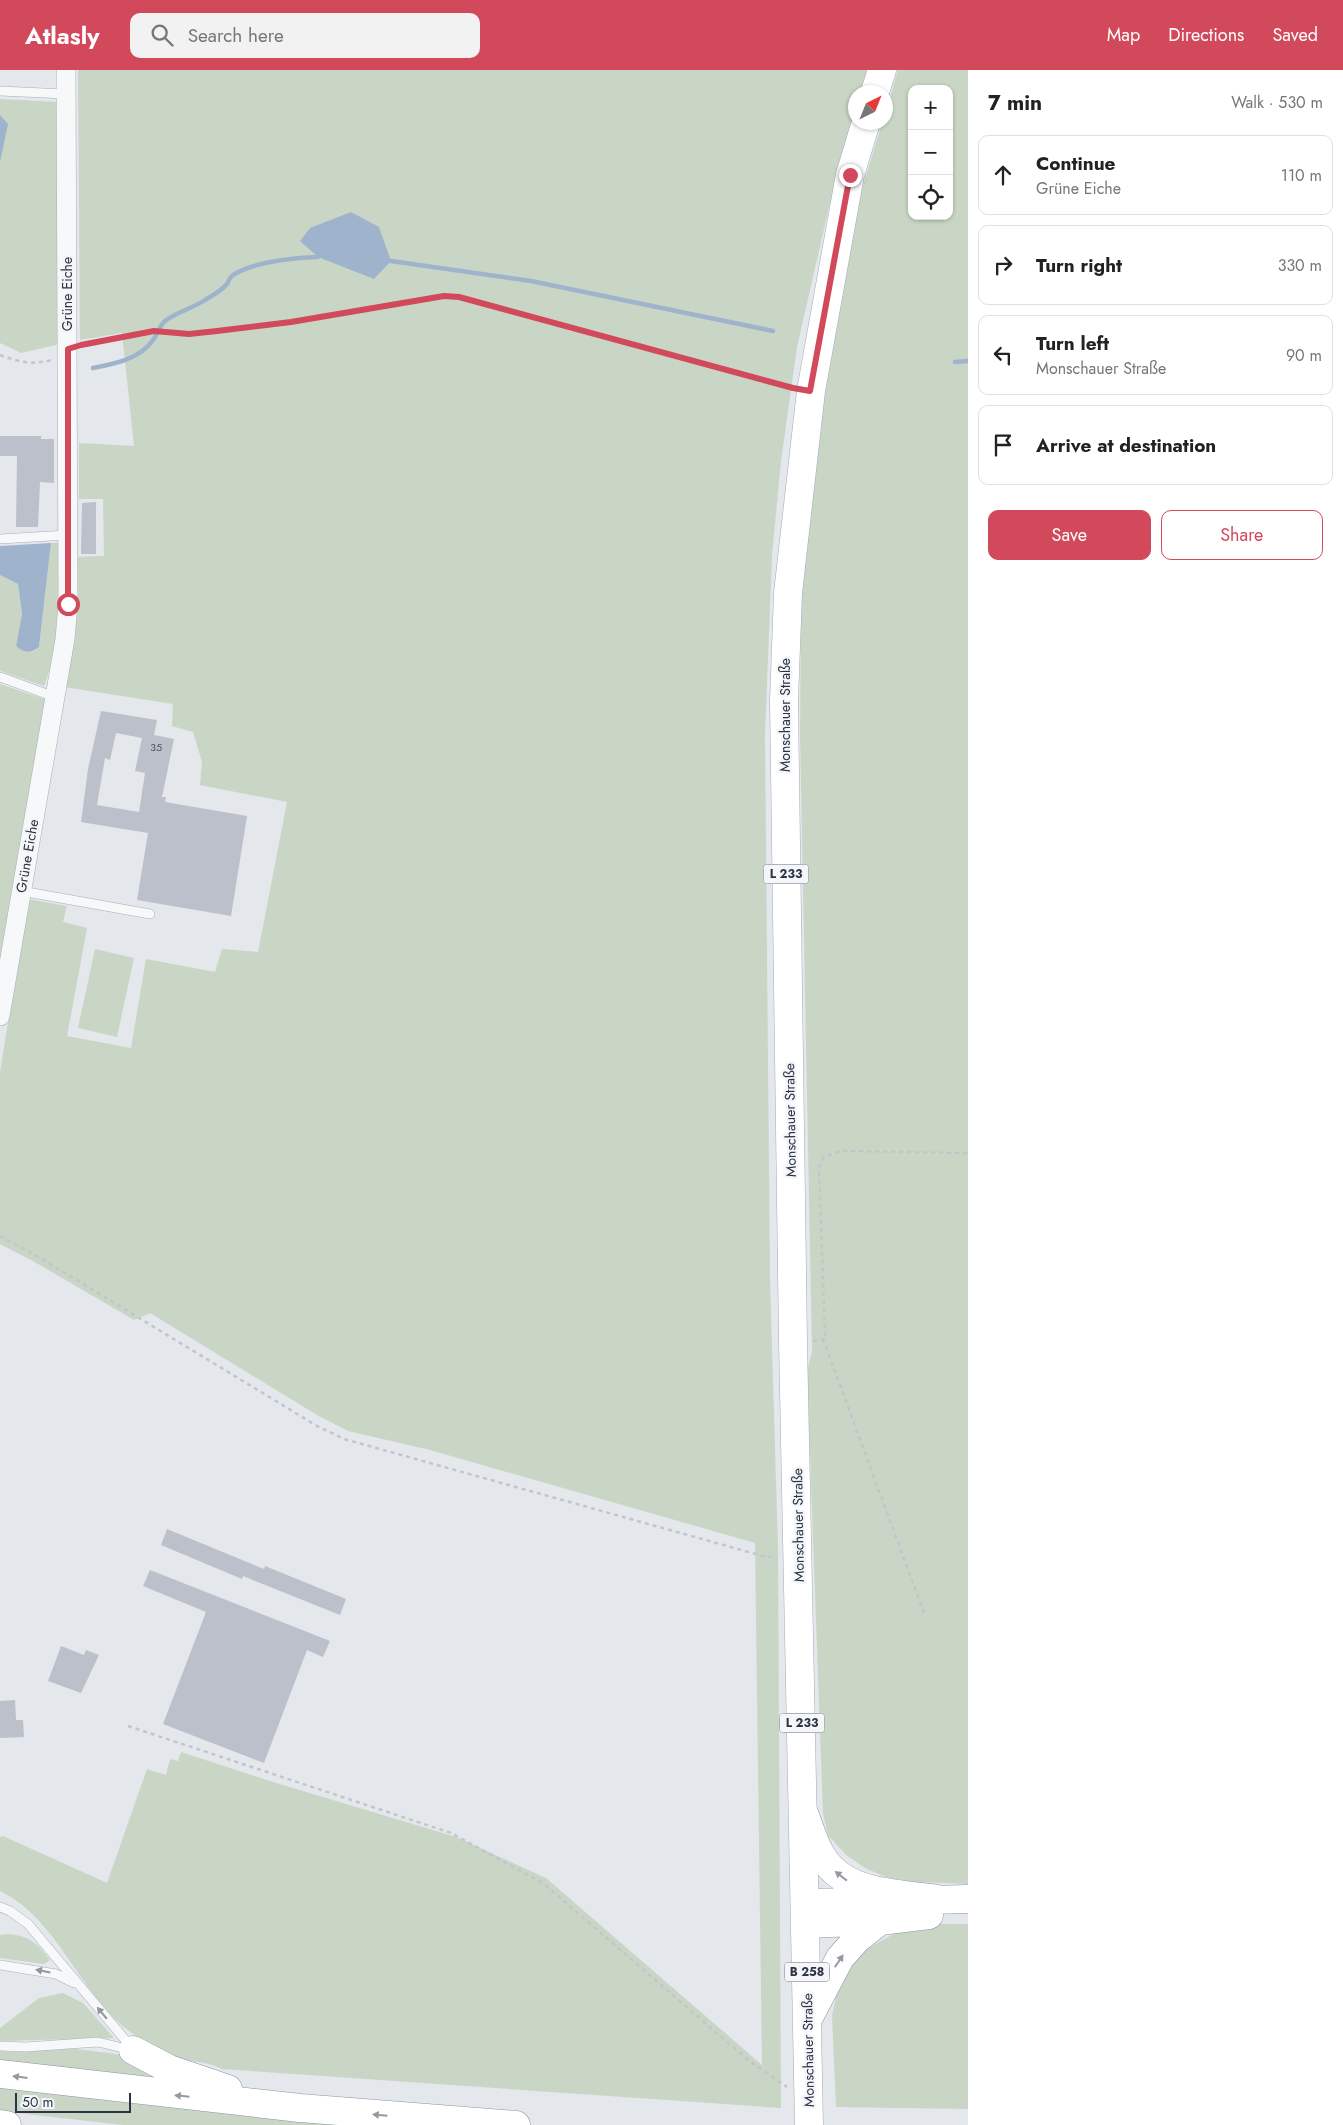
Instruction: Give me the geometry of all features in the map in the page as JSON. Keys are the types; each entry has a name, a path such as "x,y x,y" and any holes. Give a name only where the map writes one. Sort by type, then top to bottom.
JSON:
{"main road":[{"path":"877,85 882,70"},
{"name":"Monschauer Straße","path":"810,2125 793,1342 784,702 788,592 810,391 850,175 864,130"},
{"path":"804,1813 820,1854 843,1878 862,1887 938,1899"},
{"path":"806,1913 938,1899 968,1899"},
{"path":"806,1913 880,1921 968,1911"},
{"path":"808,2019 840,1958 857,1939 880,1921"},
{"path":"134,2050 169,2069 213,2084 300,2108"},
{"path":"0,2074 300,2108 516,2125"},
{"path":"0,2124 7,2125"}],"street":[{"name":"Grüne Eiche","path":"0,1016 65,639 68,604 66,70"}],"lane":[{"path":"0,91 66,94"},
{"path":"0,539 68,535"},
{"path":"0,677 55,697"},
{"path":"21,890 150,914"},
{"path":"0,1908 10,1911 28,1924 134,2050"},
{"path":"0,1965 56,1974 82,1989"},
{"path":"0,2046 26,2047 98,2042 134,2050"}],"path":[{"path":"0,355 25,363 40,363 53,360 68,349 81,345 154,331 189,334 217,331 291,322 444,296 459,297 810,391"},
{"path":"924,1613 823,1339 825,1335 819,1167 824,1157 840,1151 968,1153"},
{"path":"0,1236 37,1256 317,1426 344,1439 763,1556 781,1557"},
{"path":"128,1726 450,1833 543,1883 748,2060 787,2086"}],"green space":[{"path":"78,70 868,70 864,85 848,85 848,130 851,130 829,207 797,347 781,461 772,556 765,735 770,1278 778,1549 781,2108 222,2069 210,2064 176,2058 148,2044 111,2015 95,1996 53,1937 37,1919 20,1903 0,1891 0,1837 3,1836 107,1883 147,1769 166,1775 170,1759 178,1761 181,1752 456,1837 546,1878 762,2065 755,1543 430,1450 348,1431 317,1415 150,1313 134,1320 0,1244 0,1072 28,899 67,906 63,922 87,928 67,1036 131,1048 146,959 215,972 222,949 258,952 287,802 200,785 202,762 193,732 172,726 173,704 64,687 75,557 104,556 103,499 79,499 79,443 134,446 122,333 80,340"},
{"path":"898,70 968,70 968,1884 895,1881 865,1868 846,1855 828,1835 823,1814 807,1370 812,1352 800,734 801,596 818,444 834,327 855,212 880,130 893,130 893,88"},
{"path":"0,99 58,102 60,344 21,353 0,343"},
{"path":"51,543 63,543 55,654 44,686 0,671 0,575 18,584 22,614 16,646 31,652 39,647"},
{"path":"0,684 47,700 0,968"},
{"path":"95,949 134,958 117,1037 78,1028"},
{"path":"936,1924 968,1924 968,2109 836,2107 832,2015 839,1984 862,1952 897,1932"},
{"path":"8,1934 32,1941 50,1960 44,1964 0,1958 0,1935"},
{"path":"63,1993 83,2003 114,2038 0,2041 0,2028 39,1998"},
{"path":"68,2048 124,2055 159,2079 0,2061 0,2051 14,2052"},
{"path":"0,2085 394,2125 123,2125 0,2111"}],"water":[{"path":"0,115 8,124 0,162"},
{"path":"351,212 379,227 391,261 374,279 318,257 300,241 310,228"},
{"path":"51,543 39,647 30,652 25,651 16,646 22,614 18,584 0,575 0,546"}],"building":[{"path":"0,436 41,436 41,439 54,439 54,483 40,482 38,527 16,527 17,456 0,456"},
{"path":"96,502 96,554 81,554 82,503"},
{"path":"101,711 157,720 154,735 174,739 162,797 166,797 165,802 247,816 231,916 137,900 148,833 81,822 88,769","holes":["116,733 142,738 135,771 145,773 139,812 97,805 105,758 110,760"]},
{"path":"167,1529 264,1569 265,1566 346,1599 340,1615 243,1576 242,1579 161,1545"},
{"path":"150,1570 330,1641 323,1657 307,1650 264,1763 163,1724 206,1612 143,1586"},
{"path":"61,1646 84,1655 86,1650 99,1655 81,1693 48,1681"},
{"path":"15,1700 16,1720 23,1720 24,1737 0,1738 0,1701"}],"waterway":[{"path":"93,368 126,360 141,352 153,340 165,321 214,295 227,284 232,276 242,270 274,261 318,257"},
{"path":"391,261 531,281 773,331"},
{"path":"955,362 968,361"}],"route":[{"path":"68,604 68,349 154,331 189,334 217,331 291,322 444,296 459,297 810,391 850,175"}]}
